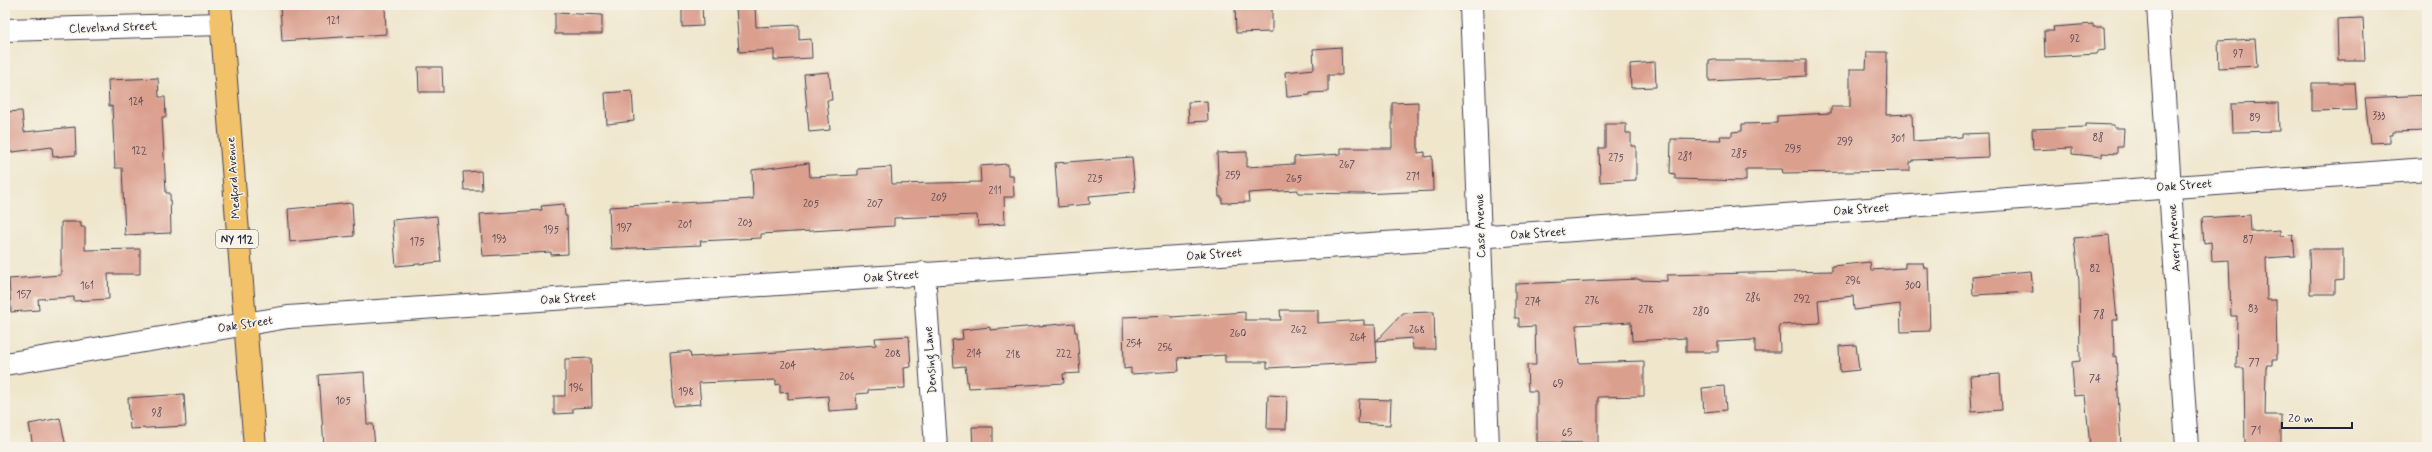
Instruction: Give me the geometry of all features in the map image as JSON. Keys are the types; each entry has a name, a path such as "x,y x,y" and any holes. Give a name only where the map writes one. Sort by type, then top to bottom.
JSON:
{"main road":[{"name":"Medford Avenue","path":"221,14 255,447"}],"street":[{"name":"Case Avenue","path":"1471,5 1488,447"},
{"name":"Avery Avenue","path":"2158,5 2187,447"},
{"name":"Cleveland Street","path":"5,30 221,14"},
{"name":"Oak Street","path":"5,364 288,317 1480,237 2171,186 2427,169"},
{"name":"Densing Lane","path":"924,274 936,447"}],"building":[{"path":"280,5 385,5 386,34 282,41"},
{"path":"682,5 702,5 703,26 682,27"},
{"path":"1272,5 1272,32 1236,33 1235,6"},
{"path":"755,6 756,27 799,25 799,40 811,39 812,58 774,60 774,50 739,52 736,7"},
{"path":"555,13 602,15 602,34 555,34"},
{"path":"2363,18 2365,60 2338,60 2337,19"},
{"path":"2093,24 2093,27 2104,27 2105,50 2097,51 2097,54 2045,57 2044,31 2054,31 2053,27"},
{"path":"2255,39 2257,66 2219,68 2218,41"},
{"path":"1341,47 1342,75 1328,75 1328,92 1287,97 1285,72 1314,69 1313,49"},
{"path":"1867,52 1887,52 1886,115 1912,114 1913,141 1962,138 1962,134 1988,133 1989,157 1913,160 1913,162 1910,162 1910,171 1783,173 1782,169 1746,169 1746,181 1675,179 1675,174 1670,173 1671,139 1721,140 1720,136 1732,136 1732,132 1742,131 1742,124 1777,123 1777,116 1831,113 1831,107 1850,107 1850,69 1866,69"},
{"path":"1806,60 1806,76 1709,81 1709,61"},
{"path":"1655,62 1656,87 1631,88 1630,64"},
{"path":"418,67 442,67 443,92 419,92"},
{"path":"829,72 832,100 827,100 830,130 809,132 804,74"},
{"path":"158,78 159,97 165,97 166,117 162,117 166,193 170,193 171,233 125,235 122,168 115,168 112,106 109,106 108,80"},
{"path":"2312,83 2355,83 2357,110 2312,111"},
{"path":"632,91 634,121 607,124 605,93"},
{"path":"2427,95 2427,131 2393,132 2393,135 2390,135 2390,142 2370,143 2365,98"},
{"path":"1207,101 1208,121 1189,122 1188,102"},
{"path":"1418,102 1418,153 1425,152 1425,157 1432,156 1433,191 1361,194 1298,193 1298,190 1248,193 1249,202 1222,203 1222,197 1219,197 1217,153 1247,152 1247,167 1294,164 1294,157 1341,154 1341,148 1392,148 1392,103"},
{"path":"2278,103 2279,131 2232,132 2231,104"},
{"path":"22,111 24,132 75,127 76,155 53,157 52,147 5,153 5,112"},
{"path":"1605,124 1626,124 1626,133 1631,133 1631,146 1636,146 1636,180 1600,182 1599,148 1605,148"},
{"path":"2085,124 2114,125 2114,128 2124,128 2123,147 2117,147 2117,154 2102,153 2102,157 2072,154 2072,148 2033,150 2032,129 2085,127"},
{"path":"1132,157 1135,192 1089,196 1090,204 1058,207 1055,163"},
{"path":"809,163 810,177 858,175 858,169 891,167 892,184 981,182 980,166 1008,164 1008,175 1013,175 1014,197 1004,197 1005,224 978,226 977,215 894,218 894,226 761,234 761,238 700,241 701,245 611,249 609,207 753,199 752,170"},
{"path":"481,171 482,190 464,190 463,172"},
{"path":"352,203 354,236 290,242 288,209"},
{"path":"564,204 565,216 567,216 568,254 551,255 551,252 483,256 480,214 542,210 541,206"},
{"path":"2250,215 2251,232 2280,230 2280,236 2293,235 2295,256 2266,258 2267,300 2276,300 2277,360 2272,360 2272,365 2267,365 2266,368 2265,415 2281,415 2281,447 2245,447 2244,368 2236,368 2237,316 2231,316 2229,260 2212,261 2211,242 2204,243 2202,218"},
{"path":"437,216 441,262 396,266 392,220"},
{"path":"61,222 81,222 81,227 85,227 85,250 140,249 140,274 108,274 109,299 74,301 74,297 38,299 39,310 11,312 9,279 61,275"},
{"path":"2109,235 2117,320 2113,320 2114,357 2116,356 2121,447 2090,447 2085,395 2074,396 2072,362 2080,361 2079,281 2074,238"},
{"path":"2309,249 2343,249 2343,280 2335,281 2335,294 2310,294"},
{"path":"1870,262 1871,270 1905,268 1905,263 1923,263 1924,268 1928,268 1930,331 1901,332 1900,304 1854,310 1853,296 1818,300 1820,323 1779,325 1780,352 1755,352 1755,340 1718,342 1718,352 1686,352 1686,338 1632,341 1631,322 1576,325 1579,363 1644,361 1644,396 1598,397 1598,443 1537,442 1537,393 1536,391 1528,391 1527,365 1536,365 1535,326 1519,327 1519,318 1515,318 1515,284 1639,279 1667,281 1667,275 1832,271 1832,266"},
{"path":"2031,271 2033,292 1973,295 1972,276"},
{"path":"1280,310 1318,310 1318,323 1364,320 1364,325 1375,325 1377,362 1267,368 1267,362 1225,362 1225,355 1178,358 1179,371 1131,374 1131,368 1124,369 1123,317 1170,315 1171,317 1245,312 1245,320 1281,320"},
{"path":"1434,312 1435,349 1413,349 1412,338 1376,341 1403,313"},
{"path":"1074,323 1075,332 1077,332 1080,373 1063,374 1064,383 968,388 965,366 954,367 952,340 963,339 962,330 990,327 990,330"},
{"path":"909,336 911,367 904,368 905,388 868,390 868,393 856,394 857,409 829,411 828,396 788,399 788,392 780,393 780,384 776,385 776,380 699,383 701,404 674,406 670,353 690,351 691,357 779,352 876,345 875,338"},
{"path":"1856,345 1859,370 1840,372 1839,346"},
{"path":"591,358 592,407 573,408 573,413 554,414 554,396 565,396 565,359"},
{"path":"364,372 367,424 373,424 375,447 324,447 319,375"},
{"path":"2000,374 2002,410 1972,412 1970,376"},
{"path":"1724,386 1726,410 1704,412 1702,388"},
{"path":"184,394 186,426 130,429 128,398"},
{"path":"1268,395 1287,396 1286,429 1267,429"},
{"path":"1359,399 1391,400 1390,425 1358,423"},
{"path":"60,418 66,447 33,447 29,424"},
{"path":"972,427 993,427 993,447 973,447"}]}
